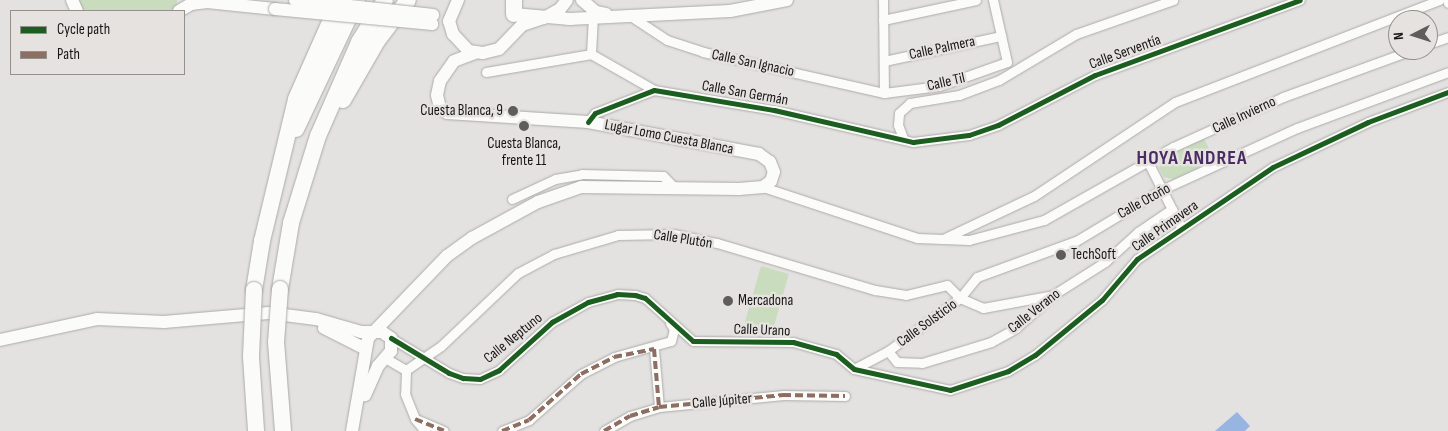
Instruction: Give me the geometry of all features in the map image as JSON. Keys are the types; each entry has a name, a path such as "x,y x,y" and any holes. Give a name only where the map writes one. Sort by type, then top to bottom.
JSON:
{"highway":[{"path":"256,431 251,357 254,290 262,241 296,99 340,0"},
{"path":"284,153 357,0"},
{"path":"283,431 276,342 281,282 302,184 335,91 359,42 386,0"},
{"path":"281,282 330,130 350,85 408,0"}],"main road":[{"path":"295,0 432,19 452,32 462,46 475,53"},
{"path":"456,2 452,32 454,61 475,53 493,52 522,25 544,18 560,9 567,0"},
{"path":"582,0 596,12 624,15"},
{"path":"510,38 512,5 544,18 593,18 751,10 787,0"},
{"path":"180,10 191,4 207,2 275,9 432,19 442,14 456,2"},
{"name":"Lugar Lomo Cuesta Blanca","path":"454,61 440,81 437,95 440,108 447,113 588,122 759,154 770,162 774,172 771,181 762,187"},
{"path":"352,431 368,338 410,297 447,256 472,238 559,193 582,187 762,187"},
{"path":"356,415 370,381 391,352 391,338 410,297"},
{"path":"0,340 97,319 164,322 270,313 374,333 385,333 391,338"},
{"path":"301,318 366,349 372,357 385,358"}],"street":[{"path":"883,0 884,93"},
{"path":"883,20 976,0"},
{"path":"993,0 1001,36"},
{"path":"904,138 898,125 899,113 910,103 959,95 991,83 1076,34 1173,0"},
{"name":"Calle Serventía","path":"904,138 929,142 969,135 998,125 1095,75 1300,0"},
{"path":"762,187 880,228 917,238 942,239 1034,196 1175,102 1439,0"},
{"name":"Calle San Ignacio","path":"624,15 667,40 703,52 884,93"},
{"path":"486,72 591,54 593,18"},
{"name":"Calle Palmera","path":"884,61 1001,36"},
{"name":"Calle Til","path":"884,93 939,86 1007,62 1001,36"},
{"name":"Calle San Germán","path":"591,54 654,90 774,110 904,138"},
{"name":"Calle Invierno","path":"942,239 969,240 1044,220 1147,160 1283,97 1388,59"},
{"name":"Calle Otoño","path":"960,298 977,277 1076,241 1161,190 1297,128 1448,72"},
{"path":"588,122 595,113 654,90"},
{"name":"Calle Primavera","path":"854,369 950,390 1008,371 1035,354 1102,300 1137,259 1281,163 1368,122 1448,92"},
{"path":"1147,160 1182,229"},
{"path":"512,199 555,179 582,174 663,176 674,188"},
{"name":"Calle Verano","path":"888,351 897,362 922,363 991,342 1016,328 1054,295 1106,262 1138,232 1172,209"},
{"name":"Calle Plutón","path":"406,370 422,357 441,346 518,273 554,254 618,235 673,234 717,244 875,290 906,295 947,285 960,298"},
{"name":"Calle Neptuno","path":"391,338 449,373 480,379 499,370 552,322 588,302 617,294 645,298 693,342"},
{"name":"Calle Solsticio","path":"888,351 960,298 983,308 1054,295"},
{"path":"502,431 529,420 581,374 614,357 654,349 671,342 674,329 668,319"},
{"name":"Calle Urano","path":"693,342 793,342 836,354 854,369"},
{"path":"654,349 659,407"},
{"path":"854,369 888,351"},
{"path":"385,358 406,370 405,394 415,419 425,431"},
{"name":"Calle Júpiter","path":"604,431 630,416 659,407 783,395 845,396"},
{"path":"415,419 444,431"}],"green space":[{"path":"79,0 177,0 177,10 79,10"},
{"path":"1204,139 1215,160 1174,179 1164,177 1159,168 1163,159"},
{"path":"761,266 789,274 773,331 745,323"}],"water":[{"path":"1237,412 1250,426 1245,431 1215,431"}],"marked path":[{"path":"502,431 529,420 581,374 614,357 654,349 659,407"},
{"path":"604,431 630,416 659,407 783,395 845,396"},
{"path":"415,419 444,431"}],"cycle path":[{"path":"588,122 595,113 654,90 774,110 913,142 969,135 998,125 1095,75 1300,0"},
{"path":"391,338 449,373 463,378 480,379 499,370 552,322 588,302 617,294 635,295 645,298 693,341 793,342 836,354 854,369 950,390 1008,371 1035,355 1102,300 1137,259 1273,167 1368,122 1448,92"}],"place":[{"name":"Cuesta Blanca, 9","path":"513,111"},
{"name":"Cuesta Blanca, frente 11","path":"524,126"},
{"name":"TechSoft","path":"1061,255"},
{"name":"Mercadona","path":"728,301"}],"district":[{"name":"HOYA ANDREA","path":"1192,158"}]}
